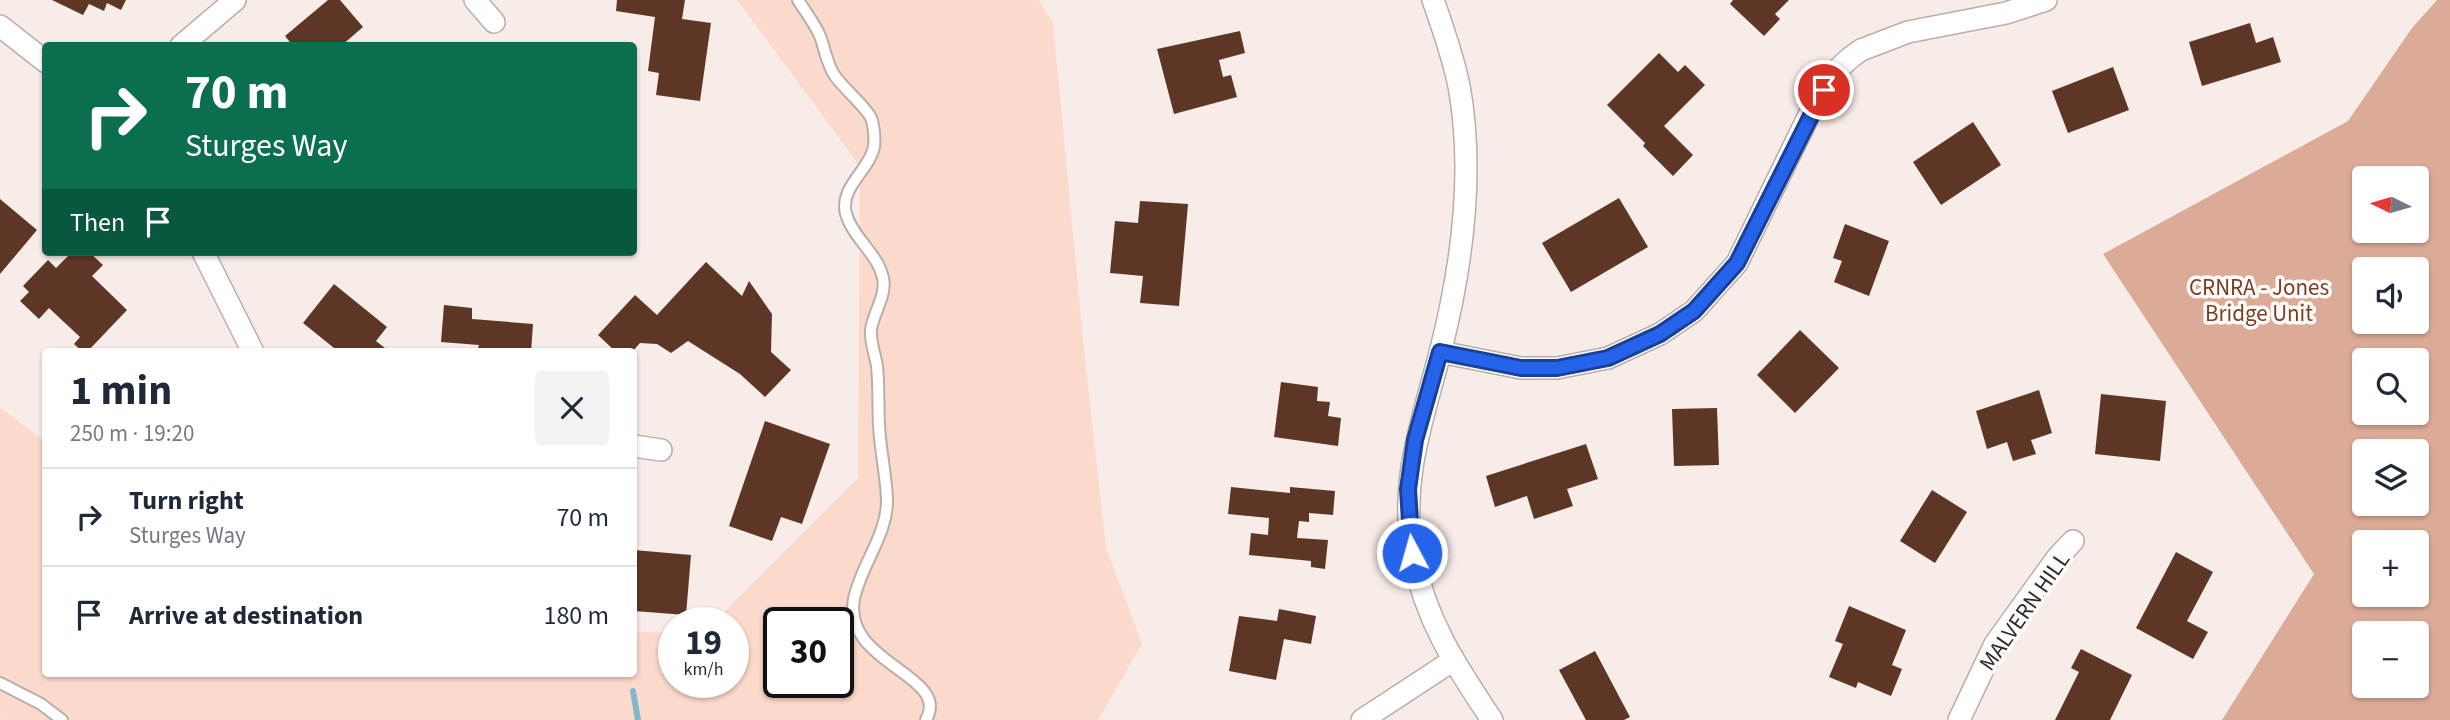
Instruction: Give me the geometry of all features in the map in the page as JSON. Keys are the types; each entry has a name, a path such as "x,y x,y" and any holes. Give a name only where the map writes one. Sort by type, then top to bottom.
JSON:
{"street":[{"path":"186,42 235,0"},
{"path":"475,0 494,22"},
{"path":"1433,0 1459,86 1466,180 1463,235 1455,287 1415,440 1408,489 1408,514 1412,553 1421,591 1436,630 1452,661 1492,720"},
{"path":"1440,352 1521,368 1557,368 1608,358 1660,334 1694,311 1737,263 1813,107 1835,72 1850,58 1861,50 1908,32 2006,13 2046,0"},
{"path":"0,26 42,59"},
{"path":"205,256 251,348"},
{"path":"637,446 661,450"},
{"name":"MALVERN HILL","path":"1959,720 1995,643 2057,558 2073,541"},
{"path":"1362,720 1452,661"}],"lane":[{"path":"797,0 819,33 834,75 871,118 873,133 874,147 850,186 845,202 846,215 879,267 883,278 881,297 871,330 887,500 880,531 854,601 853,618 871,649 913,679 928,695 930,704 926,720"},
{"path":"0,683 41,704 62,720"}],"shaded area":[{"path":"737,0 1039,0 1053,23 1106,548 1142,644 1098,720 3,720 0,718 0,407 42,440 42,677 637,677 637,632 658,633 658,698 749,698 749,607 729,607 858,478 860,166"}],"green space":[{"name":"CRNRA - Jones Bridge Unit","path":"2437,0 2450,0 2450,720 2222,720 2314,574 2103,254 2348,121 2412,28"}],"building":[{"path":"52,0 126,0 121,10 107,3 104,11 89,4 83,15"},
{"path":"328,0 340,0 363,27 346,42 290,42 285,36"},
{"path":"617,0 685,0 682,19 711,23 700,101 656,95 659,73 648,71 655,17 616,11"},
{"path":"1733,0 1789,0 1775,14 1780,19 1764,36 1730,4"},
{"path":"2250,23 2256,43 2273,37 2281,62 2202,86 2189,42"},
{"path":"1240,31 1245,53 1219,60 1223,77 1231,75 1237,97 1174,114 1157,49"},
{"path":"1659,53 1678,72 1685,65 1705,85 1664,126 1693,155 1673,176 1607,105"},
{"path":"2113,67 2129,110 2068,133 2052,91"},
{"path":"1973,122 2001,165 1941,205 1913,162"},
{"path":"1619,198 1648,247 1571,292 1542,243"},
{"path":"0,199 37,230 0,274"},
{"path":"1140,201 1188,204 1179,306 1140,303 1143,276 1110,273 1115,221 1138,223"},
{"path":"1845,224 1889,241 1869,296 1834,282 1842,261 1833,258"},
{"path":"68,256 93,256 103,265 92,276 127,310 91,348 78,348 74,344 80,337 49,308 39,319 20,301 29,292 23,286 48,260 56,268"},
{"path":"706,262 742,296 749,281 772,314 771,352 791,370 765,397 740,374 688,341 671,353 657,344 640,343 636,348 612,348 598,335 635,295 657,315"},
{"path":"334,284 387,327 376,341 385,348 334,348 303,323"},
{"path":"444,305 472,308 472,319 533,324 531,348 478,348 479,345 441,342"},
{"path":"1800,330 1839,368 1795,413 1757,375"},
{"path":"1281,382 1318,387 1317,401 1330,402 1328,416 1341,418 1338,446 1274,437"},
{"path":"2039,390 2052,433 2031,440 2036,454 2013,461 2007,442 1987,449 1976,411"},
{"path":"2101,394 2166,401 2160,461 2095,454"},
{"path":"1717,408 1719,465 1674,466 1672,409"},
{"path":"765,421 830,444 802,524 781,517 772,541 729,526"},
{"path":"1586,444 1598,479 1567,489 1573,506 1534,519 1527,496 1495,507 1486,476"},
{"path":"1231,487 1290,493 1290,487 1335,491 1333,515 1309,513 1309,522 1299,521 1297,538 1328,540 1325,569 1311,567 1311,561 1249,555 1251,533 1268,535 1269,518 1228,514"},
{"path":"1932,490 1967,512 1935,563 1900,541"},
{"path":"637,550 691,555 687,607 658,607 658,613 637,611"},
{"path":"2176,552 2213,572 2187,621 2208,632 2193,659 2136,628"},
{"path":"1849,606 1906,630 1892,665 1902,669 1891,696 1858,682 1856,688 1829,677 1843,644 1835,641"},
{"path":"1279,609 1316,616 1311,644 1284,639 1276,680 1229,671 1239,616 1277,621"},
{"path":"2081,649 2132,675 2110,720 2055,720 2079,672 2071,668"},
{"path":"1595,651 1630,717 1624,720 1586,720 1559,670"}],"waterway":[{"path":"633,691 638,720"}],"route":[{"path":"1412,553 1408,489 1415,440 1440,352 1521,368 1557,368 1608,358 1660,334 1694,311 1737,263 1813,107 1824,90"}]}
